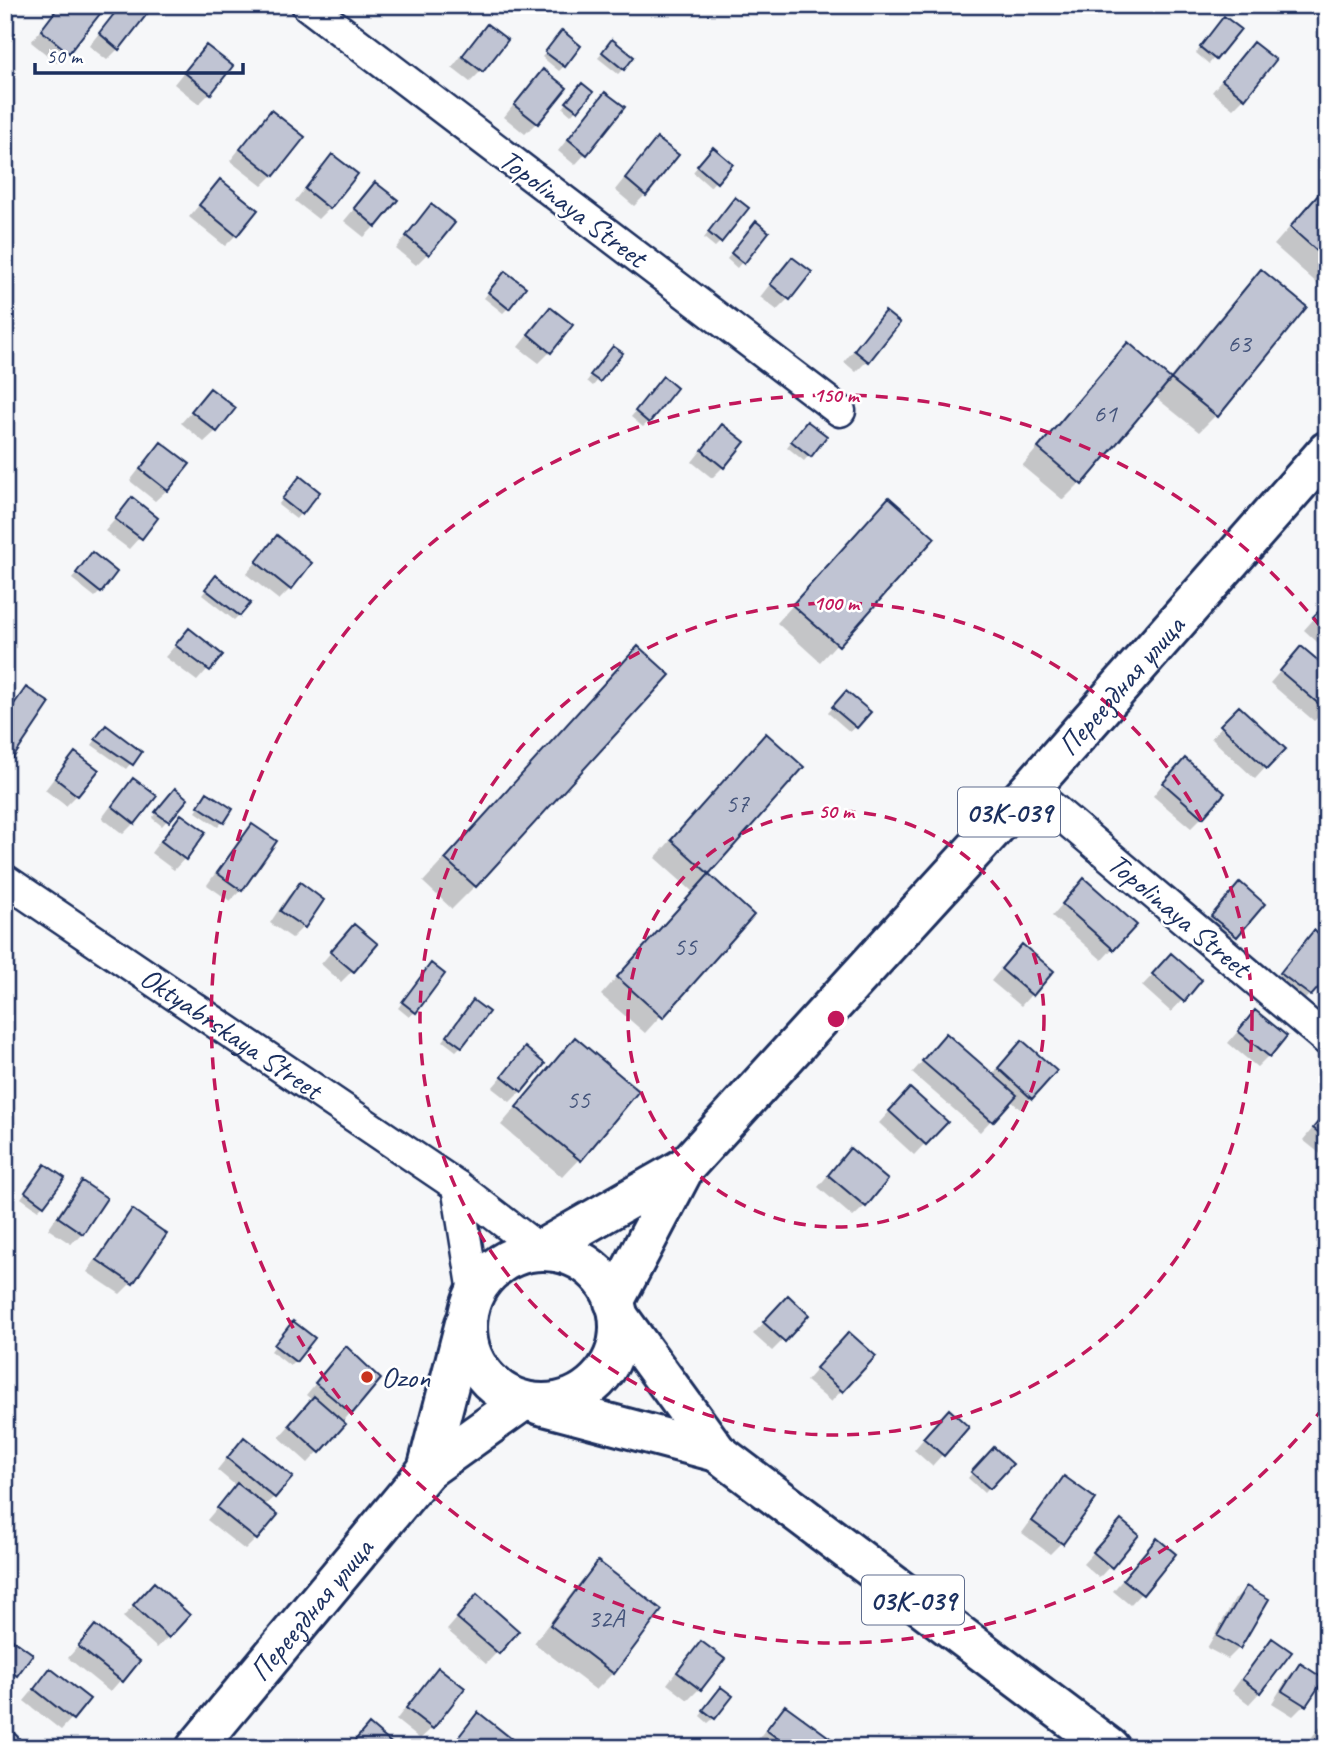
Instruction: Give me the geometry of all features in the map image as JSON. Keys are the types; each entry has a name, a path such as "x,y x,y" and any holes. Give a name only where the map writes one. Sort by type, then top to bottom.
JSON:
{"main road":[{"name":"Переездная улица","path":"617,1309 685,1167 1030,789 1327,451"},
{"name":"Переездная улица","path":"540,1250 685,1167"},
{"path":"531,1402 572,1399 600,1380 617,1351 617,1309 605,1282 576,1258 540,1250 513,1256 490,1270 470,1305 469,1349 483,1377 508,1396 717,1452"},
{"name":"Переездная улица","path":"427,1470 470,1305"},
{"name":"03К-039","path":"617,1309 717,1452 1110,1748"},
{"name":"Переездная улица","path":"196,1748 427,1470 531,1402"}],"street":[{"name":"Topolinaya Street","path":"307,5 840,411"},
{"name":"Topolinaya Street","path":"1030,789 1327,1041"},
{"name":"Oktyabrskaya Street","path":"5,880 457,1186 540,1250"},
{"path":"457,1186 470,1305"}],"building":[{"path":"60,5 107,5 69,53 41,30"},
{"path":"121,5 154,5 119,50 99,33"},
{"path":"1224,16 1241,29 1216,60 1200,47"},
{"path":"487,24 508,40 483,72 462,56"},
{"path":"562,30 581,46 565,67 545,52"},
{"path":"612,39 634,57 624,70 602,52"},
{"path":"1253,42 1276,60 1245,99 1222,80"},
{"path":"206,45 233,66 211,94 184,72"},
{"path":"543,69 567,88 538,124 514,105"},
{"path":"582,83 593,92 578,111 566,102"},
{"path":"605,92 625,107 587,155 568,139"},
{"path":"271,110 305,137 274,176 240,149"},
{"path":"5,130 15,138 5,150"},
{"path":"657,138 679,155 646,196 625,178"},
{"path":"713,147 733,164 717,183 697,166"},
{"path":"332,154 358,174 330,209 305,189"},
{"path":"220,179 258,210 237,236 199,205"},
{"path":"375,182 398,200 376,227 354,208"},
{"path":"1327,185 1327,260 1290,227"},
{"path":"735,197 749,208 721,243 708,232"},
{"path":"431,204 455,223 429,255 406,236"},
{"path":"756,221 769,232 744,264 731,253"},
{"path":"792,257 812,272 790,300 770,284"},
{"path":"1261,269 1307,307 1218,417 1171,379"},
{"path":"505,271 526,287 509,309 488,292"},
{"path":"550,307 573,325 551,353 528,334"},
{"path":"885,311 900,323 869,362 854,350"},
{"path":"1128,342 1171,379 1082,485 1038,448"},
{"path":"613,346 623,353 600,382 590,375"},
{"path":"663,376 677,388 649,423 635,411"},
{"path":"210,388 236,408 217,432 191,411"},
{"path":"807,421 827,436 811,457 791,441"},
{"path":"722,424 745,442 724,468 702,450"},
{"path":"161,442 190,464 168,491 140,469"},
{"path":"300,476 320,492 302,515 282,499"},
{"path":"132,497 158,518 142,539 115,519"},
{"path":"889,497 935,538 839,646 792,605"},
{"path":"277,535 312,563 291,590 256,562"},
{"path":"92,552 117,572 101,593 76,573"},
{"path":"216,575 251,603 240,616 205,589"},
{"path":"1327,603 1327,629 1313,617"},
{"path":"189,628 223,655 210,671 175,645"},
{"path":"638,646 670,675 476,887 445,859"},
{"path":"1301,646 1327,668 1327,711 1280,671"},
{"path":"26,687 50,703 13,758 5,752 5,717"},
{"path":"846,691 871,712 857,728 832,707"},
{"path":"1239,706 1286,749 1267,769 1220,725"},
{"path":"106,725 142,752 133,765 95,739"},
{"path":"766,733 804,767 709,874 671,840"},
{"path":"75,752 99,770 78,796 55,778"},
{"path":"1185,758 1225,793 1203,818 1163,783"},
{"path":"133,778 157,796 135,824 112,806"},
{"path":"175,788 188,799 169,822 155,812"},
{"path":"207,792 233,809 224,823 198,806"},
{"path":"181,814 206,832 186,860 161,841"},
{"path":"252,824 277,841 242,891 217,873"},
{"path":"709,874 754,915 663,1018 617,977"},
{"path":"1084,878 1137,925 1114,950 1062,904"},
{"path":"300,882 324,900 305,928 280,911"},
{"path":"1240,882 1265,904 1237,937 1211,916"},
{"path":"354,924 378,944 354,972 330,952"},
{"path":"1314,930 1327,943 1327,978 1311,996 1280,973"},
{"path":"1022,944 1054,971 1033,996 1001,969"},
{"path":"1171,953 1202,980 1184,1002 1152,974"},
{"path":"431,963 445,974 416,1013 402,1002"},
{"path":"473,1000 489,1012 462,1047 447,1036"},
{"path":"1255,1010 1287,1036 1270,1057 1238,1031"},
{"path":"946,1033 1017,1095 993,1122 922,1061"},
{"path":"575,1037 639,1091 581,1161 516,1107"},
{"path":"1022,1040 1057,1071 1032,1099 998,1068"},
{"path":"525,1047 545,1064 522,1092 502,1076"},
{"path":"910,1088 948,1122 926,1145 889,1111"},
{"path":"1327,1111 1327,1139 1313,1128"},
{"path":"850,1148 888,1180 866,1207 828,1175"},
{"path":"45,1164 65,1178 44,1206 25,1192"},
{"path":"82,1181 107,1198 83,1234 58,1217"},
{"path":"132,1209 167,1234 133,1284 97,1260"},
{"path":"788,1295 809,1315 785,1342 763,1322"},
{"path":"293,1321 315,1338 296,1362 274,1345"},
{"path":"849,1332 876,1356 843,1392 816,1368"},
{"path":"346,1346 381,1379 352,1414 315,1383"},
{"path":"314,1396 346,1424 320,1453 289,1425"},
{"path":"949,1409 969,1427 944,1456 923,1438"},
{"path":"244,1437 293,1477 275,1498 227,1458"},
{"path":"994,1447 1013,1464 990,1489 971,1472"},
{"path":"1064,1476 1096,1499 1063,1544 1032,1521"},
{"path":"237,1483 278,1515 257,1540 217,1508"},
{"path":"1121,1520 1139,1535 1112,1568 1093,1552"},
{"path":"1157,1538 1176,1554 1143,1595 1123,1579"},
{"path":"598,1561 662,1610 614,1674 550,1625"},
{"path":"154,1582 190,1615 169,1638 133,1605"},
{"path":"1246,1586 1269,1599 1240,1649 1217,1636"},
{"path":"477,1594 519,1631 499,1654 457,1618"},
{"path":"95,1625 140,1661 123,1682 78,1646"},
{"path":"5,1634 33,1654 17,1676 5,1667"},
{"path":"1272,1638 1292,1652 1261,1693 1242,1679"},
{"path":"701,1641 725,1659 701,1690 677,1672"},
{"path":"1300,1663 1324,1679 1306,1706 1282,1691"},
{"path":"438,1667 465,1688 433,1729 406,1708"},
{"path":"50,1668 90,1699 73,1720 34,1689"},
{"path":"721,1687 733,1696 715,1719 703,1710"},
{"path":"785,1705 833,1740 827,1748 791,1748 766,1730"},
{"path":"478,1712 513,1740 506,1748 468,1748 457,1739"},
{"path":"369,1724 397,1748 355,1748 351,1745"}],"place":[{"name":"Ozon","path":"367,1377"}]}
